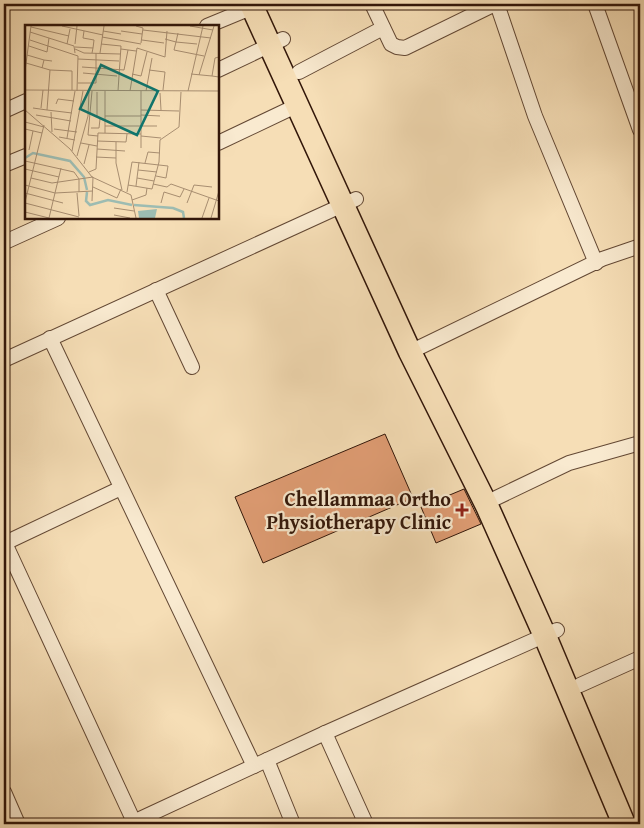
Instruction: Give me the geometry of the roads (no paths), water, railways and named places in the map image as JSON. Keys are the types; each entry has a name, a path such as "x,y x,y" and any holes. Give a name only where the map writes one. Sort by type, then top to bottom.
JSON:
{"main road":[{"path":"257,5 277,42 299,72 350,202 416,349 487,506 551,633 580,685 638,824"},
{"path":"277,42 298,105 350,202"},
{"path":"416,349 496,498 551,633 624,824"}],"street":[{"path":"372,4 392,44 404,48 496,4 535,116 596,263"},
{"path":"595,4 640,130"},
{"path":"209,25 257,5"},
{"path":"299,72 383,28"},
{"path":"219,70 277,42"},
{"path":"4,111 25,101"},
{"path":"219,143 298,105"},
{"path":"4,165 25,156"},
{"path":"4,360 350,202"},
{"path":"5,242 56,219"},
{"path":"416,349 596,263 640,246"},
{"path":"156,290 192,368"},
{"path":"50,338 254,766"},
{"path":"496,498 569,463 640,443"},
{"path":"121,488 4,542 133,823 325,733 551,633"},
{"path":"580,685 640,658"},
{"path":"325,733 366,824"},
{"path":"267,760 293,824"},
{"path":"4,792 18,824"}],"place":[{"name":"Chellammaa Ortho Physiotherapy Clinic","path":"462,510"}]}
